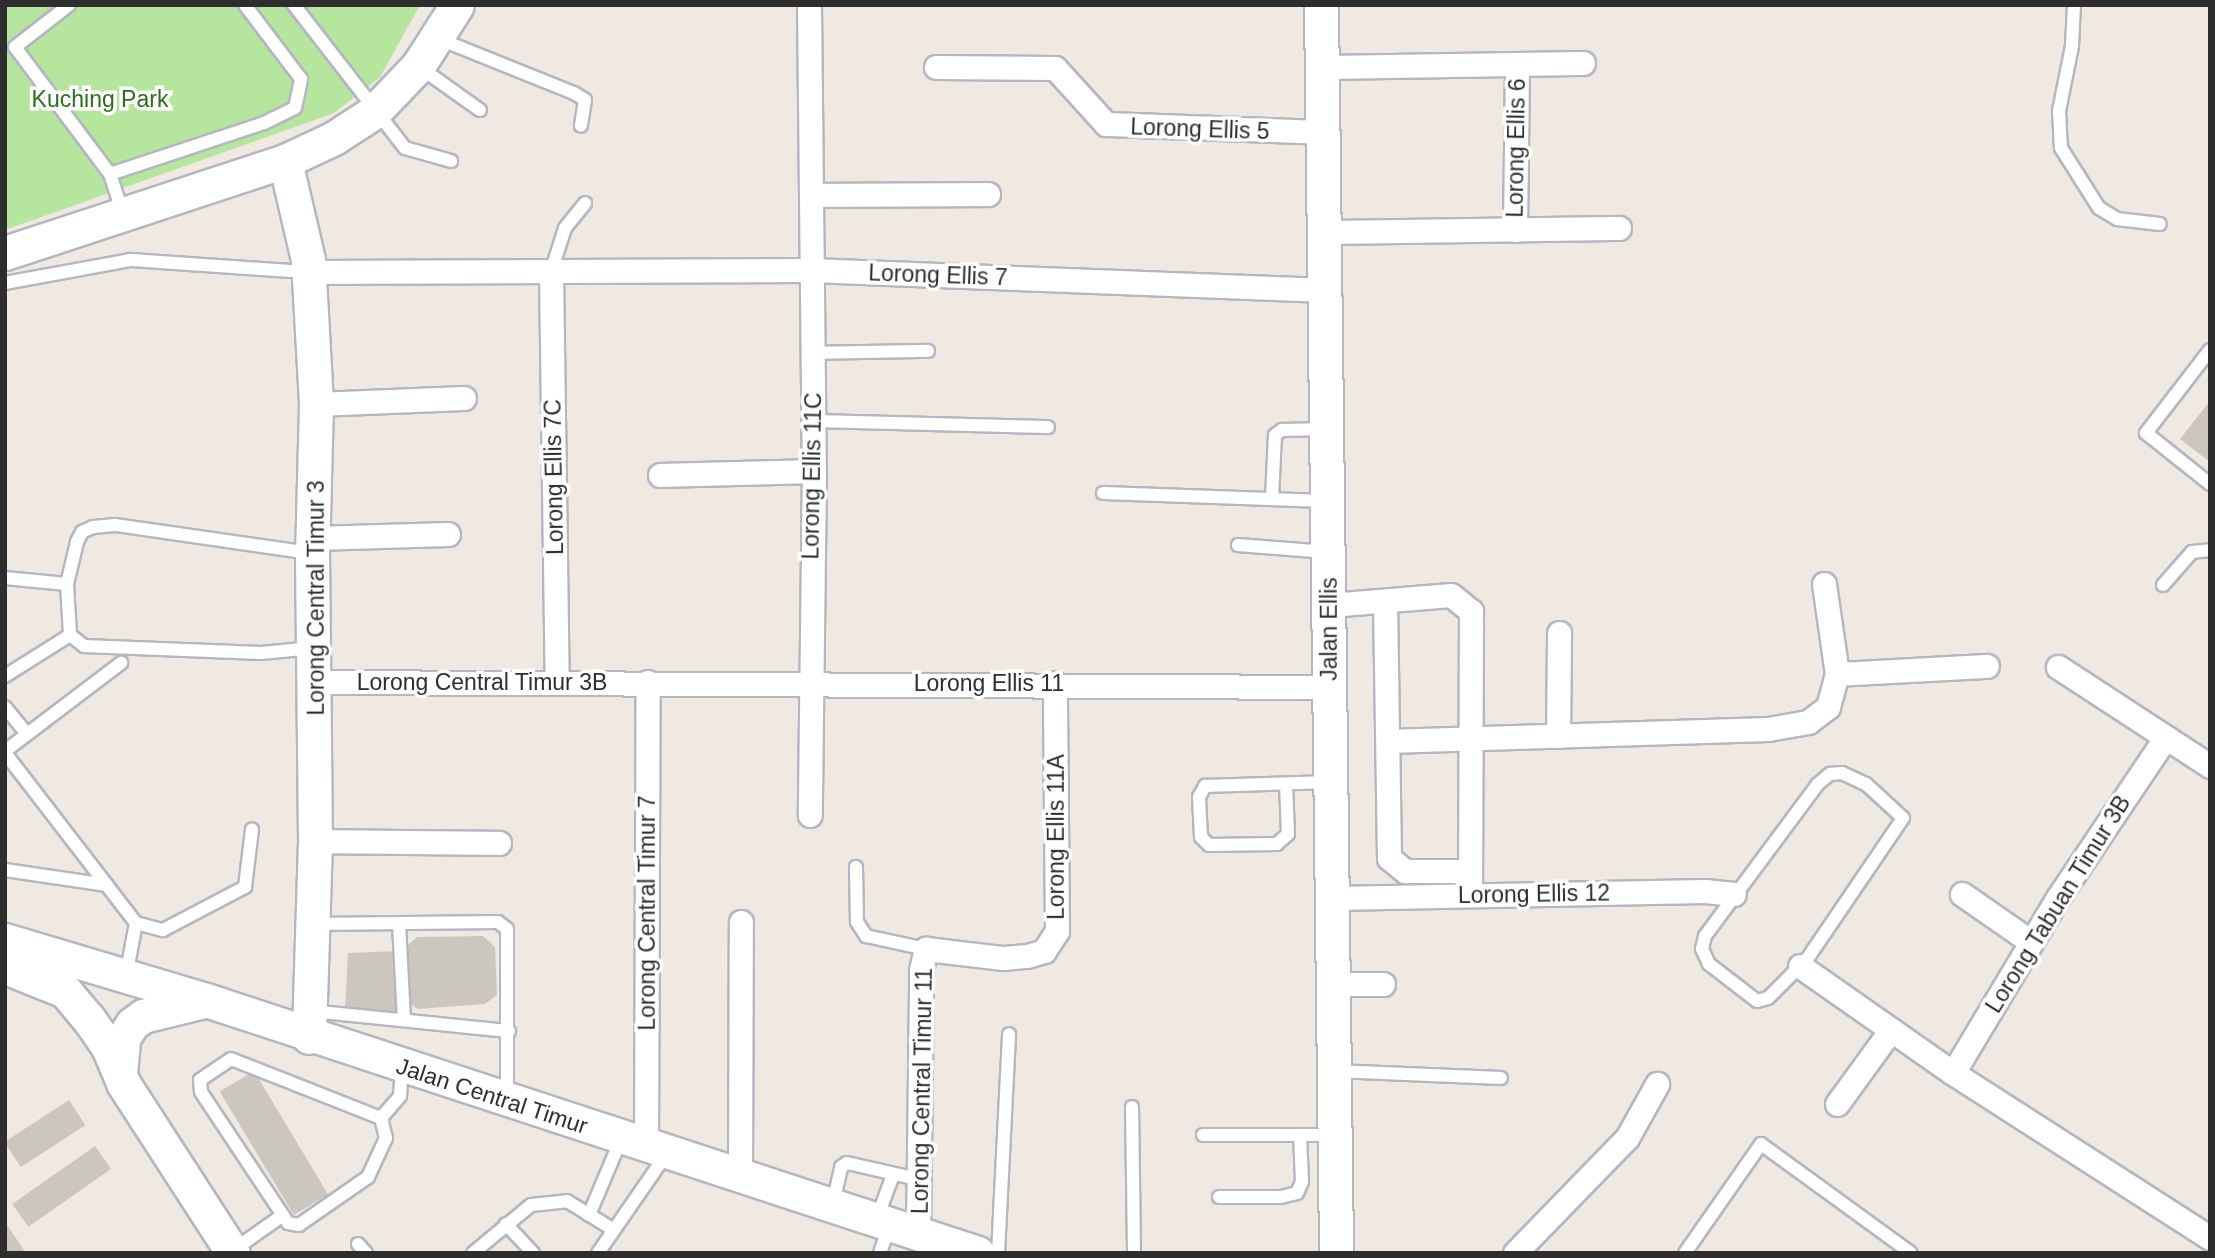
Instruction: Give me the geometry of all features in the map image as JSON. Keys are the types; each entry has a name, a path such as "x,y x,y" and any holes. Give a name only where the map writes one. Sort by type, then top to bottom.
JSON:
{"main road":[{"path":"5,253 285,161 374,112 418,66 457,5"},
{"name":"Jalan Ellis","path":"1321,5 1326,501 1334,898 1336,1253"},
{"name":"Lorong Central Timur 3","path":"285,161 309,272 316,404 313,546 316,648 315,841 310,1023"},
{"name":"Jalan Central Timur","path":"5,940 206,1000 310,1023 402,1068 740,1174 832,1207 891,1233 978,1253"},
{"path":"5,967 65,991 108,1046 120,1075 232,1252"},
{"path":"120,1075 123,1038 132,1024 143,1016 206,1000"}],"street":[{"name":"Lorong Ellis 11C","path":"809,5 814,471 810,815"},
{"path":"1322,67 1583,63"},
{"name":"Lorong Ellis 6","path":"1515,230 1517,65"},
{"name":"Lorong Ellis 5","path":"936,67 1055,68 1106,124 1323,132"},
{"path":"811,195 988,194"},
{"path":"1324,232 1619,228"},
{"name":"Lorong Ellis 7","path":"309,272 810,270 1325,290"},
{"name":"Lorong Ellis 7C","path":"551,272 557,681"},
{"path":"316,404 464,398"},
{"path":"660,475 814,471"},
{"path":"313,546 447,534"},
{"path":"1388,741 1768,729 1808,722 1828,707 1837,674 1824,584"},
{"path":"1330,605 1385,603 1451,595 1471,611 1468,739 1470,895"},
{"path":"1385,603 1389,859 1405,870 1470,871"},
{"path":"1558,736 1559,632"},
{"path":"1837,674 1987,666"},
{"path":"2058,667 2210,766"},
{"name":"Lorong Central Timur 3B","path":"316,682 648,682"},
{"name":"Lorong Ellis 11","path":"648,682 1329,687"},
{"name":"Lorong Central Timur 7","path":"645,1145 648,682"},
{"name":"Lorong Ellis 11A","path":"926,949 1003,958 1027,956 1044,951 1057,931 1055,683"},
{"name":"Lorong Tabuan Timur 3B","path":"1952,1073 2031,942 2166,737"},
{"path":"315,841 499,843"},
{"name":"Lorong Ellis 12","path":"1334,898 1734,894"},
{"path":"1962,894 2031,942"},
{"path":"740,1174 741,922"},
{"name":"Lorong Central Timur 11","path":"891,1233 921,1180 921,970 926,949"},
{"path":"1800,966 1952,1073 2210,1238"},
{"path":"1334,984 1383,984"},
{"path":"1837,1104 1891,1031"},
{"path":"1516,1253 1627,1138 1657,1084"}],"lane":[{"path":"294,5 374,112 405,148 451,161"},
{"path":"2074,5 2072,46 2059,111 2061,148 2099,208 2117,219 2160,224"},
{"path":"110,174 264,123 295,108 302,79 247,6"},
{"path":"60,8 15,47 110,174 124,216"},
{"path":"436,38 574,93 585,100 581,126"},
{"path":"418,66 480,110"},
{"path":"551,272 565,228 585,203"},
{"path":"5,283 130,260 309,272"},
{"path":"812,353 928,351"},
{"path":"2209,351 2146,433 2210,484"},
{"path":"813,421 1048,427"},
{"path":"1272,498 1275,435 1282,430 1325,429"},
{"path":"1102,493 1326,501"},
{"path":"313,546 114,525 93,527 82,532 77,542 67,584 70,635 84,646 261,653 316,648"},
{"path":"1238,545 1328,552"},
{"path":"2163,585 2192,552 2210,550"},
{"path":"5,578 67,584"},
{"path":"5,676 70,635"},
{"path":"121,663 26,733 5,752 136,923 163,930 245,887 252,829"},
{"path":"5,707 26,733"},
{"path":"1842,773 1866,784 1894,805 1903,818 1893,839 1800,966 1768,998 1757,1001 1709,964 1702,949 1705,936 1734,894 1830,774 1842,773"},
{"path":"1286,784 1288,834 1278,844 1209,845 1201,837 1199,797 1205,786 1332,782"},
{"path":"856,867 857,922 866,936 926,949"},
{"path":"5,870 107,885"},
{"path":"314,924 498,922 507,929 507,1100"},
{"path":"126,977 136,923"},
{"path":"400,924 404,1020"},
{"path":"310,1023 404,1020 509,1031"},
{"path":"998,1253 1009,1034"},
{"path":"238,1060 381,1118 386,1139 368,1177 299,1225 288,1223 201,1092 200,1080 226,1062 238,1060"},
{"path":"381,1118 400,1096 402,1068"},
{"path":"1335,1071 1500,1078"},
{"path":"1132,1107 1134,1253"},
{"path":"1203,1135 1335,1135"},
{"path":"1220,1197 1281,1197 1297,1193 1301,1182 1300,1135"},
{"path":"1685,1253 1761,1144 1911,1253"},
{"path":"589,1215 645,1145"},
{"path":"598,1253 614,1230 645,1145"},
{"path":"832,1207 841,1167 847,1163 921,1180"},
{"path":"891,1233 893,1175"},
{"path":"475,1252 531,1205 567,1201 614,1230"},
{"path":"232,1252 283,1215"},
{"path":"506,1224 533,1253"}],"green space":[{"name":"Kuching Park","path":"5,5 420,5 380,77 334,113 5,230"}],"building":[{"path":"2210,401 2210,462 2180,439"},
{"path":"483,936 495,947 497,995 485,1004 418,1009 405,1000 406,947 417,937"},
{"path":"400,951 401,1008 391,1016 345,1010 348,953"},
{"path":"254,1071 328,1194 294,1215 220,1092"},
{"path":"69,1100 85,1125 21,1167 5,1142"},
{"path":"95,1146 111,1169 28,1227 12,1204"},
{"path":"5,1222 26,1253 5,1253"}]}
